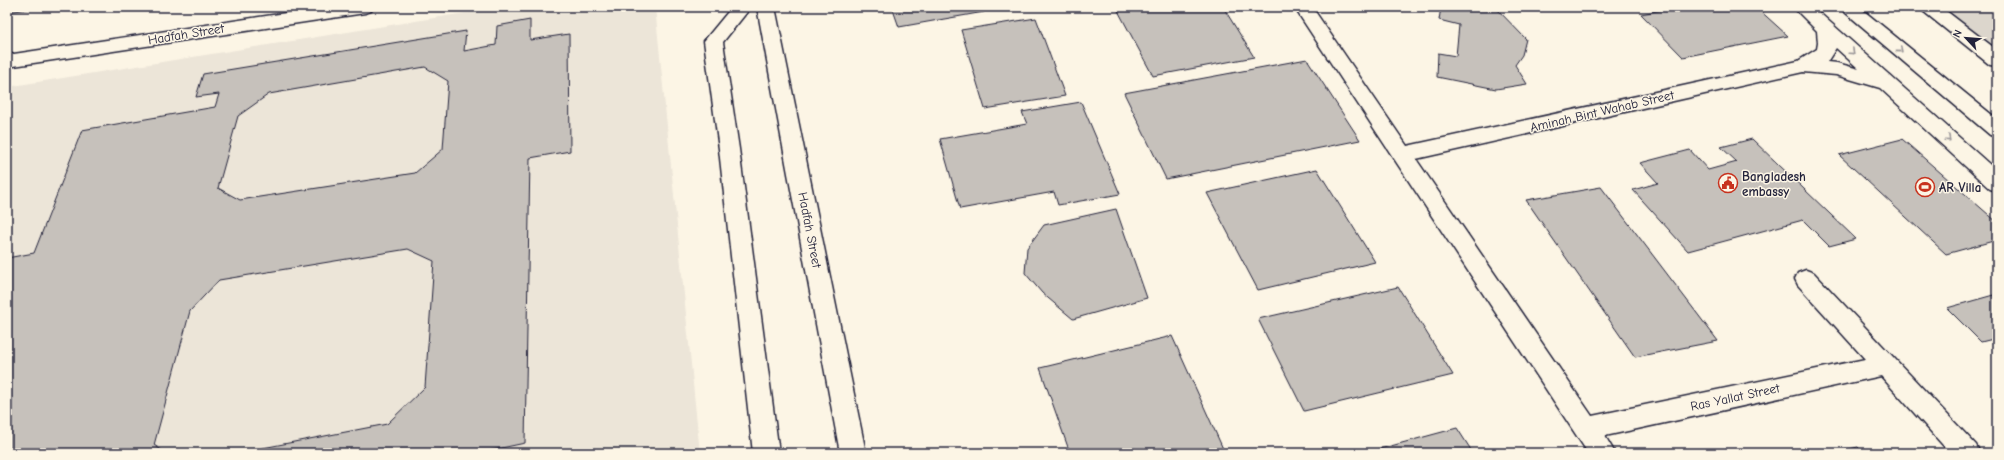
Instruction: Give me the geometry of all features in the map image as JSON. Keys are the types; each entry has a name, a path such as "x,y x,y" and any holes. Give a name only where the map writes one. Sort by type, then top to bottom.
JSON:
{"street":[{"name":"Hadfah Street","path":"7,61 363,7"},
{"path":"742,7 713,41 731,164 766,453"},
{"name":"Hadfah Street","path":"766,7 853,453"},
{"path":"1303,7 1602,453"},
{"path":"1802,7 1997,183"},
{"path":"1848,7 1997,130"},
{"path":"1929,7 1997,60"},
{"name":"Aminah Bint Wahab Street","path":"1402,155 1803,66 1814,62 1823,55 1828,47 1829,38 1826,28"},
{"name":"Aminah Bint Wahab Street","path":"1803,66 1831,68 1854,73 1889,86"},
{"path":"1806,279 1967,453"},
{"name":"Ras Yallat Street","path":"1585,429 1886,365"}],"shaded area":[{"path":"502,7 655,7 700,453 7,453 7,87"},
{"path":"1942,7 1997,7 1997,51"}],"building":[{"path":"7,7 44,7 7,12"},
{"path":"892,7 982,7 984,12 899,27"},
{"path":"1116,7 1223,7 1254,57 1153,76"},
{"path":"1441,7 1495,7 1526,39 1522,55 1515,65 1527,84 1496,89 1437,77 1438,53 1456,56 1459,25 1439,20"},
{"path":"1678,7 1756,7 1788,36 1683,57 1641,14"},
{"path":"1036,18 1065,96 985,109 961,30"},
{"path":"530,20 530,40 569,34 570,151 530,158 525,443 478,453 237,453 387,424 425,387 434,261 408,249 219,280 190,311 154,445 166,453 7,453 7,258 34,253 82,130 215,107 219,94 196,97 203,74 466,31 464,51 496,45 497,26","holes":["425,67 448,81 443,149 415,173 240,200 218,188 238,116 269,94"]},
{"path":"1307,59 1360,140 1166,179 1124,93"},
{"path":"1081,102 1120,194 1058,205 1054,192 960,209 940,139 1027,124 1022,112"},
{"path":"1752,139 1856,239 1829,246 1803,220 1688,251 1633,190 1658,183 1640,163 1690,150 1708,170 1737,162 1721,147"},
{"path":"1902,139 1997,222 1997,240 1946,254 1839,155"},
{"path":"1317,169 1375,262 1258,290 1207,193"},
{"path":"1601,187 1718,341 1635,357 1526,200"},
{"path":"1116,209 1147,298 1073,319 1042,293 1025,273 1027,248 1044,225"},
{"path":"1398,287 1453,375 1304,411 1258,319"},
{"path":"1997,294 1997,338 1981,342 1947,308"},
{"path":"1172,336 1224,451 1216,453 1070,453 1040,368"},
{"path":"1457,428 1473,453 1365,453"},
{"path":"1858,447 1864,453 1831,453"}],"place":[{"name":"Bangladesh embassy","path":"1728,183"},
{"name":"AR Villa","path":"1925,187"}]}
